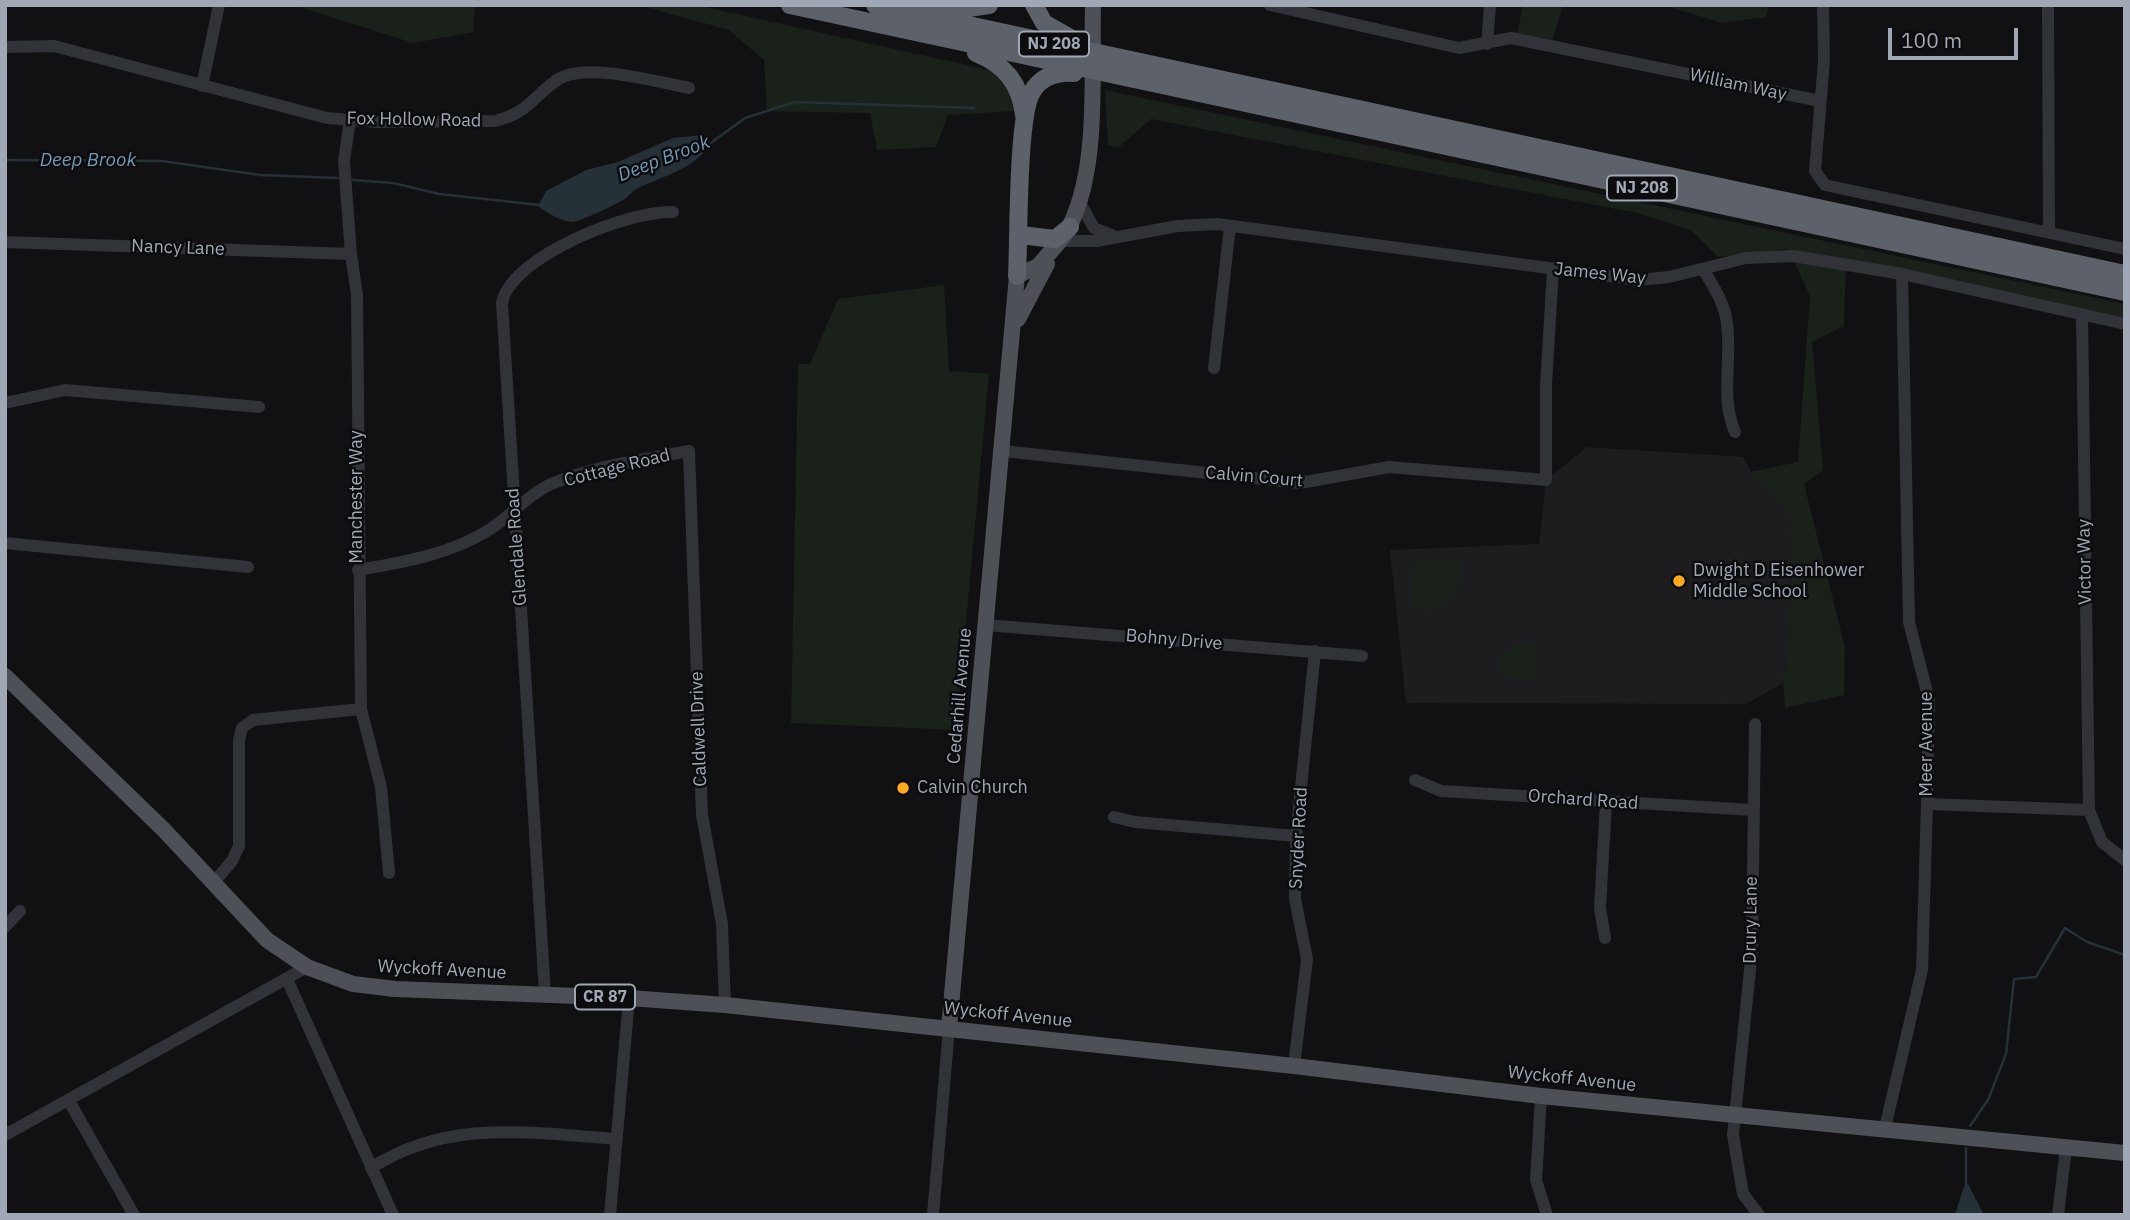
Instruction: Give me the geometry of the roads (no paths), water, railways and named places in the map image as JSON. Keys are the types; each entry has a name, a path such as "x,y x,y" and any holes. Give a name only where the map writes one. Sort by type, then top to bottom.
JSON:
{"highway":[{"name":"NJ 208","path":"790,5 2125,292"},
{"name":"NJ 208","path":"875,5 2125,274"},
{"path":"931,5 968,8 989,5"},
{"path":"1034,5 1044,23 1068,38 1233,82"},
{"path":"878,24 975,52 996,62 1017,86 1024,118 1017,276"},
{"path":"1024,118 1033,90 1055,74 1074,73 1159,85"},
{"path":"1020,235 1028,247 1040,251 1065,234"}],"main road":[{"name":"Cedarhill Avenue","path":"1011,348 1029,294 1080,203 1088,161 1093,5"},
{"name":"Cedarhill Avenue","path":"949,1028 1017,276 1038,266 1065,234"},
{"name":"Wyckoff Avenue","path":"5,676 215,883 267,940 307,967 353,984 377,988 629,998 725,1005 1294,1066 1541,1096 2125,1153"}],"street":[{"path":"201,86 219,5"},
{"name":"William Way","path":"1270,5 1459,48 1511,38 1821,101"},
{"path":"1487,44 1490,5"},
{"path":"1822,5 1821,101 1815,171 1825,185 2125,249"},
{"path":"2048,5 2049,233"},
{"name":"Fox Hollow Road","path":"5,47 54,46 327,118 376,122 495,121 519,113 558,79 578,72 690,88"},
{"name":"Manchester Way","path":"350,120 344,161 357,295 361,709 381,788 389,873"},
{"path":"1080,203 1094,228 1112,236"},
{"name":"Glendale Road","path":"545,994 502,303 508,286 527,268 571,242 638,215 673,212"},
{"name":"James Way","path":"1065,234 1096,241 1112,236 1191,225 1230,226 1639,280 1703,269 1745,258 1785,256 1902,274 2125,324"},
{"path":"1214,368 1230,226"},
{"name":"Nancy Lane","path":"5,242 351,254"},
{"name":"Calvin Court","path":"1003,451 1300,483 1389,467 1546,480 1546,385 1553,269"},
{"path":"1703,269 1720,298 1727,324 1727,415 1735,432"},
{"name":"Meer Avenue","path":"1885,1128 1922,970 1930,700 1909,622 1902,274"},
{"name":"Victor Way","path":"2082,314 2089,810"},
{"path":"5,403 65,390 259,407"},
{"name":"Cottage Road","path":"358,570 423,558 454,549 490,529 523,500 550,485 584,473 689,451"},
{"name":"Caldwell Drive","path":"689,451 702,815 722,924 725,1005"},
{"path":"5,543 248,567"},
{"name":"Bohny Drive","path":"986,625 1362,656"},
{"name":"Snyder Road","path":"1294,1066 1307,970 1306,941 1295,899 1296,836 1315,651"},
{"path":"215,883 232,861 239,846 239,740 242,728 253,720 361,709"},
{"name":"Drury Lane","path":"1755,724 1752,950 1733,1135 1743,1194 1759,1215"},
{"name":"Orchard Road","path":"1415,780 1441,791 1753,810"},
{"path":"1605,938 1600,908 1606,803"},
{"path":"1927,804 2089,810 2102,842 2125,860"},
{"path":"1114,817 1135,822 1296,836"},
{"path":"5,927 20,911"},
{"path":"5,1135 307,967"},
{"path":"287,979 393,1215"},
{"path":"610,1215 629,998"},
{"name":"Cedarhill Avenue","path":"933,1215 949,1028"},
{"path":"1541,1096 1536,1180 1547,1215"},
{"path":"69,1101 134,1215"},
{"path":"371,1168 415,1144 482,1131 617,1139"},
{"path":"2058,1215 2066,1148"}],"water":[{"path":"702,135 710,144 696,160 636,189 622,200 591,216 568,222 538,206 546,191 586,170 618,162 673,138"},
{"path":"1966,1180 1984,1215 1955,1215"}],"waterway":[{"name":"Deep Brook","path":"708,145 745,118 795,102 974,108"},
{"name":"Deep Brook","path":"5,160 162,161 260,175 338,178"},
{"name":"Deep Brook","path":"353,180 393,183 439,194 540,205"},
{"path":"1970,1126 1988,1100 2006,1054 2014,979 2036,977 2065,928 2087,942 2125,955"},
{"path":"1966,1148 1966,1183"}],"place":[{"name":"Dwight D Eisenhower Middle School","path":"1679,581"},
{"name":"Calvin Church","path":"903,788"}]}
